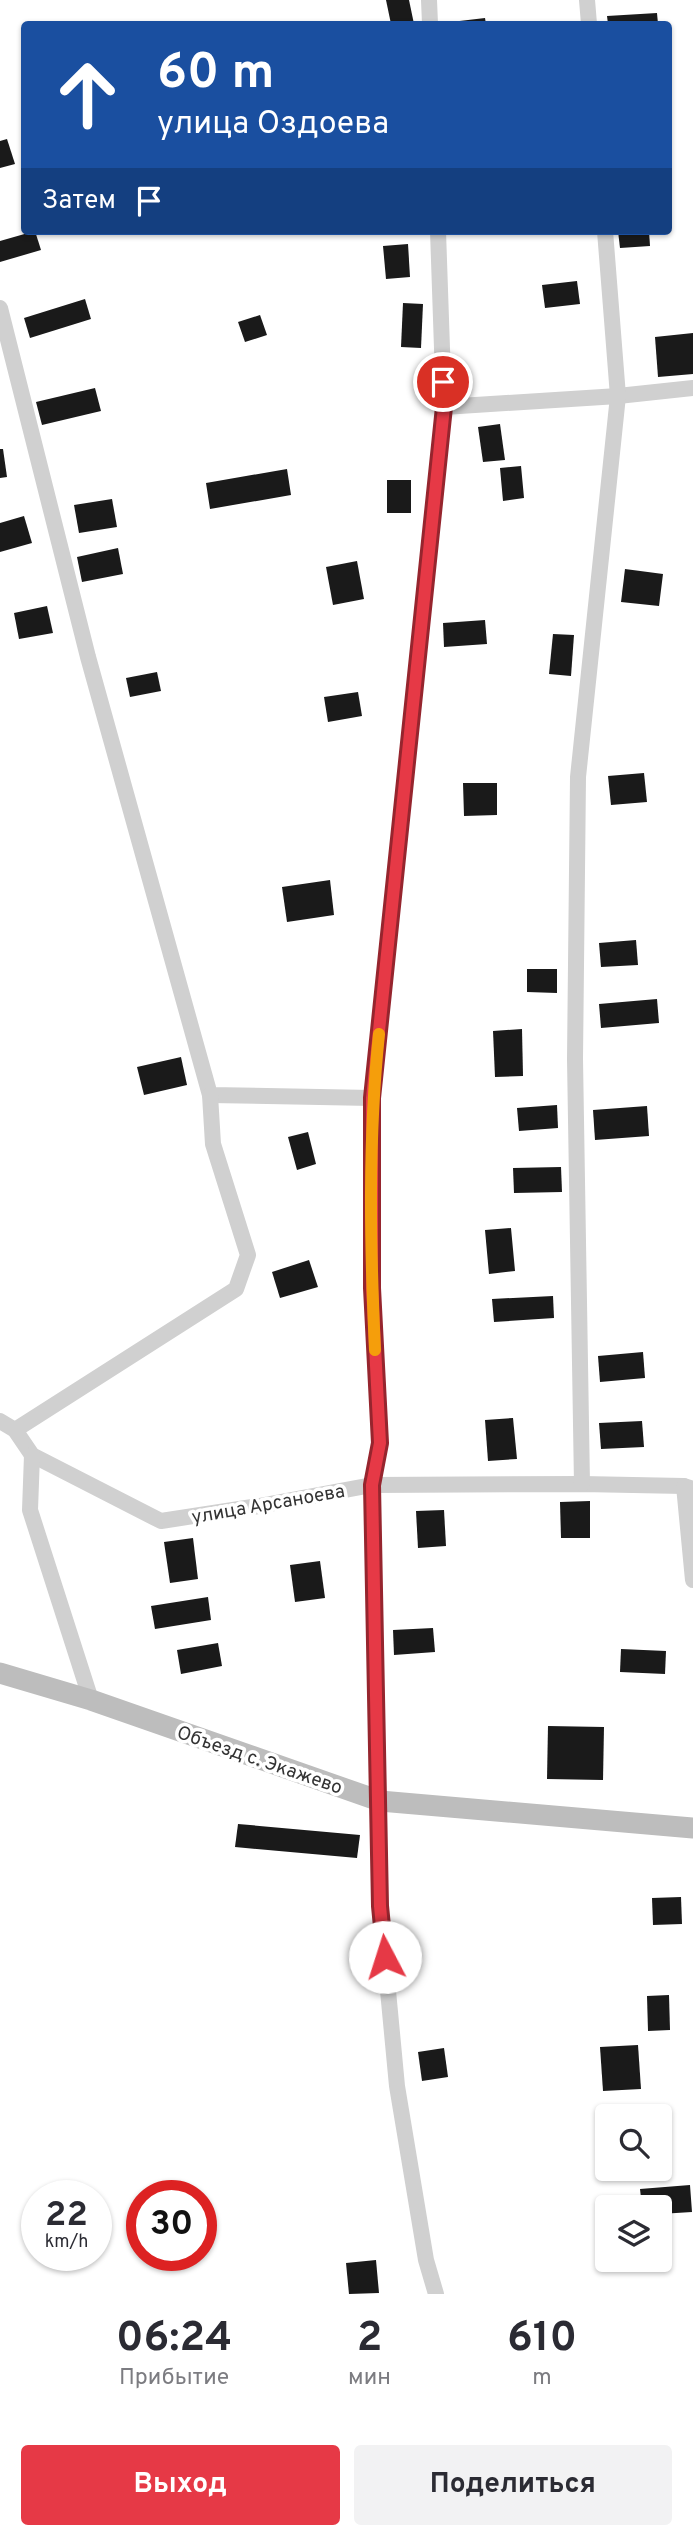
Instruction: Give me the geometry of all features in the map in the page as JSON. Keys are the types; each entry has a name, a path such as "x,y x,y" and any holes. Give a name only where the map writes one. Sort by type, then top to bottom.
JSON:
{"main road":[{"name":"Объезд с. Экажево","path":"0,1673 92,1700 380,1801 693,1828"}],"street":[{"path":"429,0 430,21"},
{"path":"587,0 589,21"},
{"path":"436,2294 426,2260 397,2086 380,1906 372,1485 380,1443 372,1288 372,1098 444,407 438,235"},
{"path":"582,1484 575,1059 578,777 618,396 605,235"},
{"path":"0,308 88,657 210,1095 213,1144 248,1255 236,1289 15,1430"},
{"path":"444,407 618,396 693,388"},
{"path":"210,1095 372,1098"},
{"name":"улица Арсаноева","path":"0,1421 15,1430 32,1455 161,1521 372,1485 582,1484 688,1487"},
{"path":"32,1455 30,1510 92,1700"},
{"path":"688,1487 693,1580"}],"building":[{"path":"386,0 409,0 413,21 390,21"},
{"path":"657,13 658,21 608,21 607,16"},
{"path":"485,18 486,21 460,21"},
{"path":"7,139 15,164 0,168 0,141"},
{"path":"21,235 36,235 41,250 0,262 0,241"},
{"path":"618,235 649,235 650,246 620,248"},
{"path":"408,244 410,277 386,279 383,246"},
{"path":"577,281 580,304 545,308 542,285"},
{"path":"85,299 91,319 30,338 24,318"},
{"path":"403,303 423,304 421,348 401,347"},
{"path":"260,315 267,335 245,342 238,322"},
{"path":"693,333 693,374 658,377 655,337"},
{"path":"95,388 101,411 42,425 36,402"},
{"path":"500,424 505,460 483,462 478,427"},
{"path":"0,449 3,449 7,477 0,478"},
{"path":"521,466 524,498 503,501 500,468"},
{"path":"287,469 291,495 210,509 206,483"},
{"path":"387,480 411,480 411,513 387,513"},
{"path":"112,499 117,527 79,533 74,505"},
{"path":"24,516 32,543 0,552 0,523"},
{"path":"118,548 123,574 82,582 77,557"},
{"path":"357,561 364,599 333,605 326,567"},
{"path":"625,569 663,574 659,606 621,602"},
{"path":"47,606 53,633 19,639 14,613"},
{"path":"485,620 487,644 444,647 443,623"},
{"path":"553,634 574,635 571,676 549,674"},
{"path":"157,672 161,691 130,697 126,678"},
{"path":"358,692 362,716 328,722 324,697"},
{"path":"644,773 647,802 611,805 608,776"},
{"path":"463,783 497,783 497,815 464,816"},
{"path":"330,880 334,915 287,922 282,887"},
{"path":"636,940 638,965 601,967 599,943"},
{"path":"527,969 557,969 557,993 527,992"},
{"path":"657,999 659,1023 601,1028 599,1004"},
{"path":"522,1029 523,1076 495,1077 493,1031"},
{"path":"181,1057 187,1085 144,1095 137,1067"},
{"path":"557,1105 558,1128 519,1131 517,1108"},
{"path":"647,1106 649,1136 595,1140 593,1110"},
{"path":"308,1132 316,1164 297,1170 288,1137"},
{"path":"561,1167 562,1192 514,1193 513,1168"},
{"path":"511,1228 515,1271 489,1274 485,1230"},
{"path":"309,1260 318,1287 280,1298 272,1272"},
{"path":"553,1296 554,1318 494,1322 492,1299"},
{"path":"643,1352 645,1378 600,1382 598,1356"},
{"path":"513,1418 517,1459 488,1461 485,1420"},
{"path":"642,1421 644,1447 601,1449 599,1423"},
{"path":"590,1501 590,1538 561,1538 560,1502"},
{"path":"444,1510 446,1546 418,1548 416,1511"},
{"path":"193,1538 198,1579 170,1583 164,1542"},
{"path":"320,1561 325,1598 295,1602 290,1565"},
{"path":"208,1597 211,1620 155,1629 151,1606"},
{"path":"433,1628 435,1652 394,1655 393,1630"},
{"path":"218,1643 222,1666 181,1674 177,1650"},
{"path":"621,1649 666,1651 665,1674 620,1672"},
{"path":"548,1726 604,1727 603,1780 547,1779"},
{"path":"238,1824 360,1835 357,1858 235,1847"},
{"path":"681,1897 682,1924 653,1925 652,1898"},
{"path":"669,1995 670,2030 648,2031 647,1996"},
{"path":"638,2045 641,2089 603,2091 600,2047"},
{"path":"444,2048 448,2077 422,2081 418,2052"},
{"path":"690,2185 692,2212 672,2213 672,2195 641,2195 640,2189"},
{"path":"376,2260 379,2293 349,2294 346,2263"}],"slow traffic":[{"path":"375,1350 372,1288 372,1098 379,1034"}],"route":[{"path":"385,1957 380,1906 372,1485 380,1443 372,1288 372,1098 444,407 443,382"}]}
